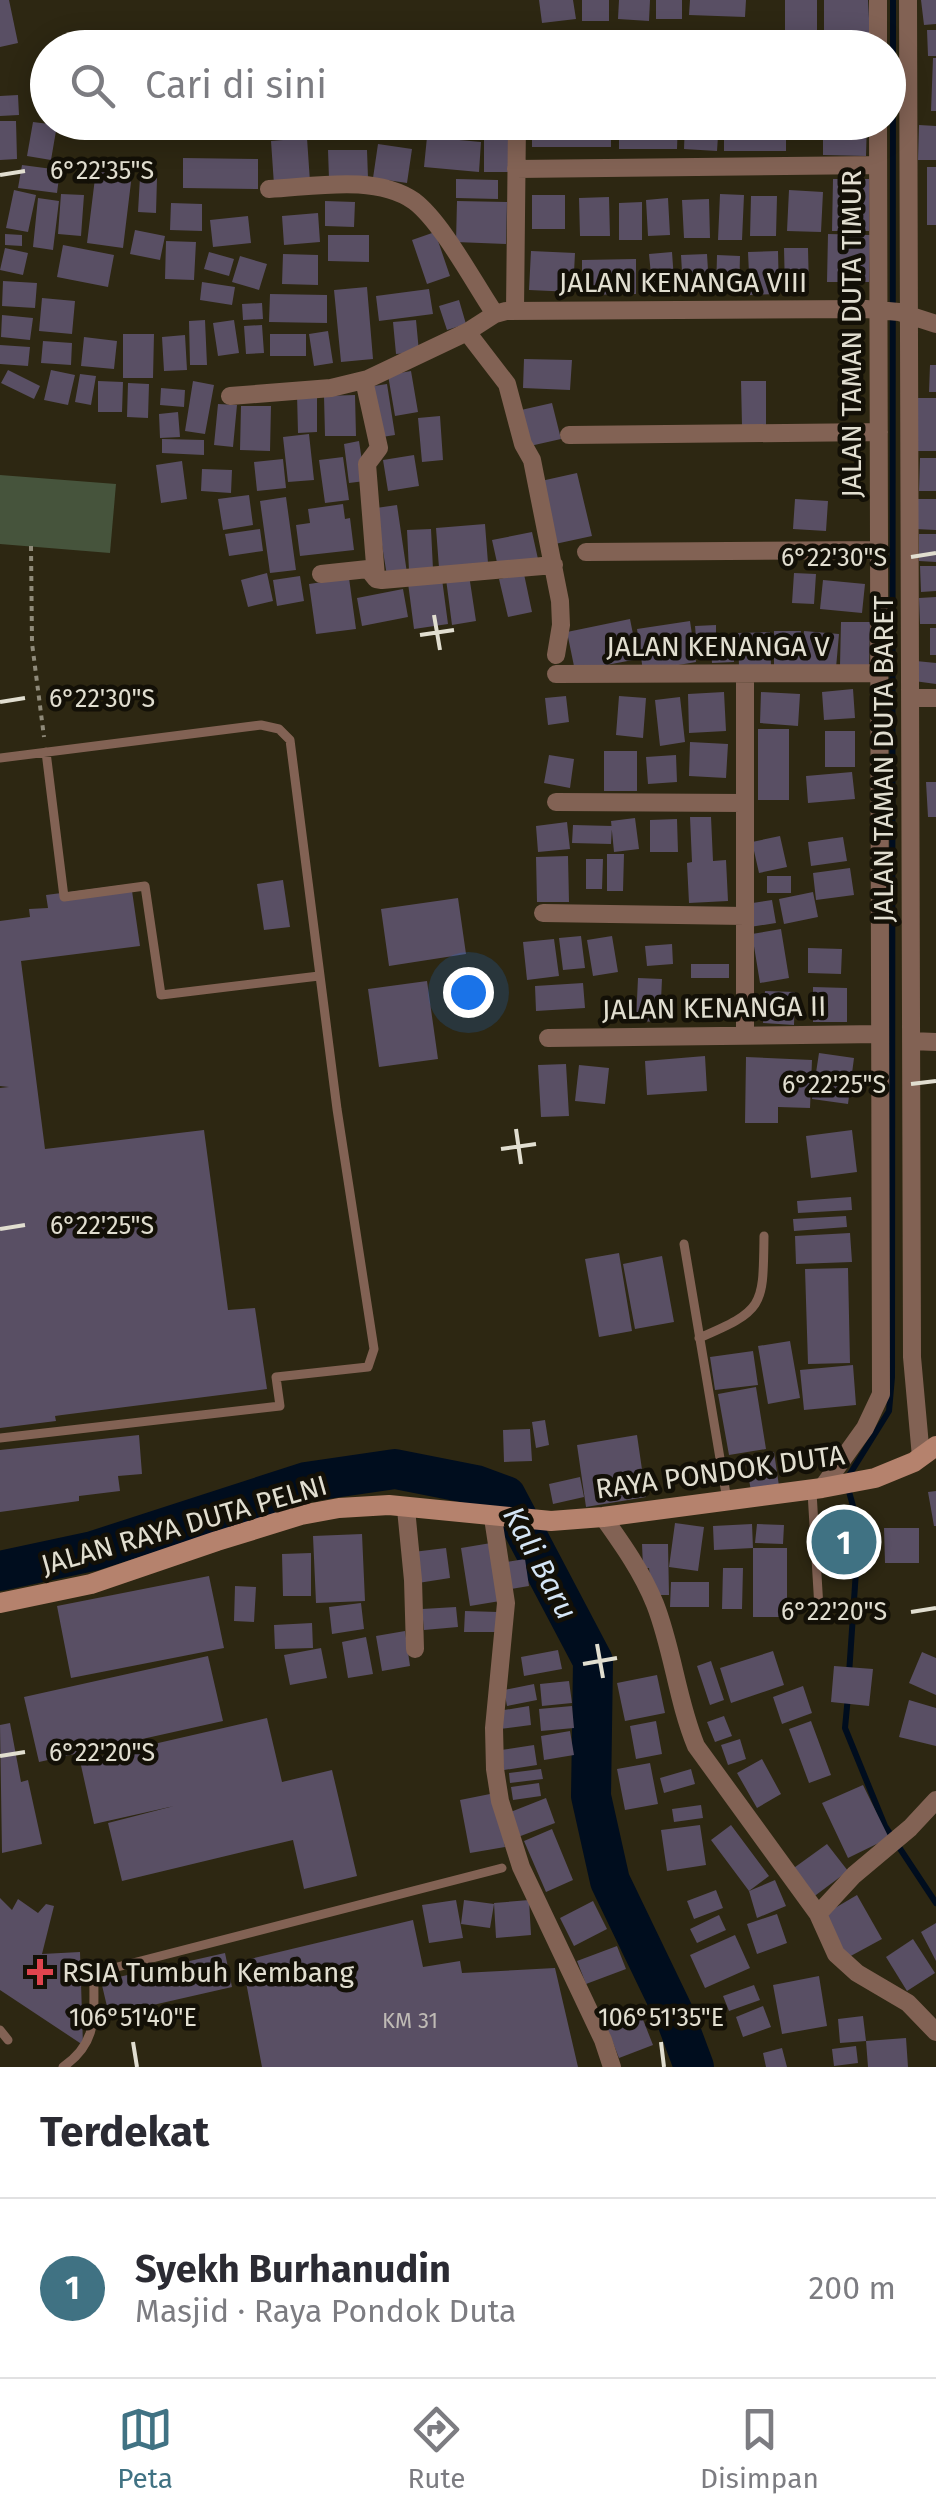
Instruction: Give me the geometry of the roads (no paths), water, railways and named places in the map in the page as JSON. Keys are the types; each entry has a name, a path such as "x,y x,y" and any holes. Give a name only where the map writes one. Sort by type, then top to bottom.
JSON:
{"main road":[{"name":"RAYA PONDOK DUTA","path":"498,1518 551,1521 603,1517 823,1488 875,1478 929,1452"},
{"name":"JALAN RAYA DUTA PELNI","path":"0,1602 90,1584 301,1516 367,1505 498,1518"}],"street":[{"path":"878,0 878,30"},
{"name":"JALAN TAMAN DUTA BARET","path":"906,39 908,0"},
{"path":"516,311 517,140"},
{"name":"JALAN TAMAN DUTA TIMUR","path":"823,1488 865,1428 881,1394 879,432 892,312 878,140"},
{"name":"JALAN TAMAN DUTA BARET","path":"901,140 892,312 910,698 912,1357 929,1452"},
{"path":"516,169 878,165"},
{"path":"230,396 331,388 364,380 467,332 496,314 430,216 411,200 374,187 269,189"},
{"name":"JALAN KENANGA VIII","path":"496,314 892,312 936,324"},
{"path":"467,332 510,393 523,444 532,460 561,619 556,655"},
{"path":"364,380 379,448 367,464 376,579"},
{"path":"569,435 879,432"},
{"path":"586,552 879,550"},
{"path":"376,579 554,566"},
{"path":"321,574 368,569 376,579"},
{"name":"JALAN KENANGA V","path":"556,674 879,673"},
{"path":"744,1036 745,674"},
{"path":"910,698 936,698"},
{"path":"556,802 745,803"},
{"path":"543,913 745,916"},
{"name":"JALAN KENANGA II","path":"548,1038 880,1034"},
{"path":"911,1041 936,1042"},
{"path":"406,1509 415,1649"},
{"path":"603,1517 634,1561 656,1606 696,1746 818,1914 836,1954 896,1993 936,2032"},
{"path":"498,1518 506,1603 494,1728 500,1801 521,1867 612,2067"},
{"path":"818,1914 854,1876 935,1806"}],"lane":[{"path":"0,758 261,725 279,729 290,740 319,976 374,1349 368,1367 276,1377 280,1406 0,1438"},
{"path":"46,752 64,897 145,886 160,995 319,976"},
{"path":"700,1338 741,1320 756,1306 763,1289 764,1236"},
{"path":"684,1244 727,1500"},
{"path":"819,1608 823,1488"},
{"path":"63,2067 81,2055 92,2035 94,1974 502,1868"},
{"path":"0,2030 8,2040"}],"waterway":[{"path":"893,0 893,30"},
{"path":"848,1477 889,1411 892,1377 893,140"},
{"name":"Kali Baru","path":"0,1571 93,1551 306,1482 395,1469 476,1485 506,1496 593,1661 591,1796 610,1881 675,2016 694,2067"},
{"path":"848,1488 858,1524"},
{"path":"849,1674 857,1556"},
{"path":"848,1696 845,1728 885,1826 936,1903"}],"place":[{"name":"Syekh Burhanudin","path":"844,1542"},
{"name":"RSIA Tumbuh Kembang","path":"40,1972"}]}
